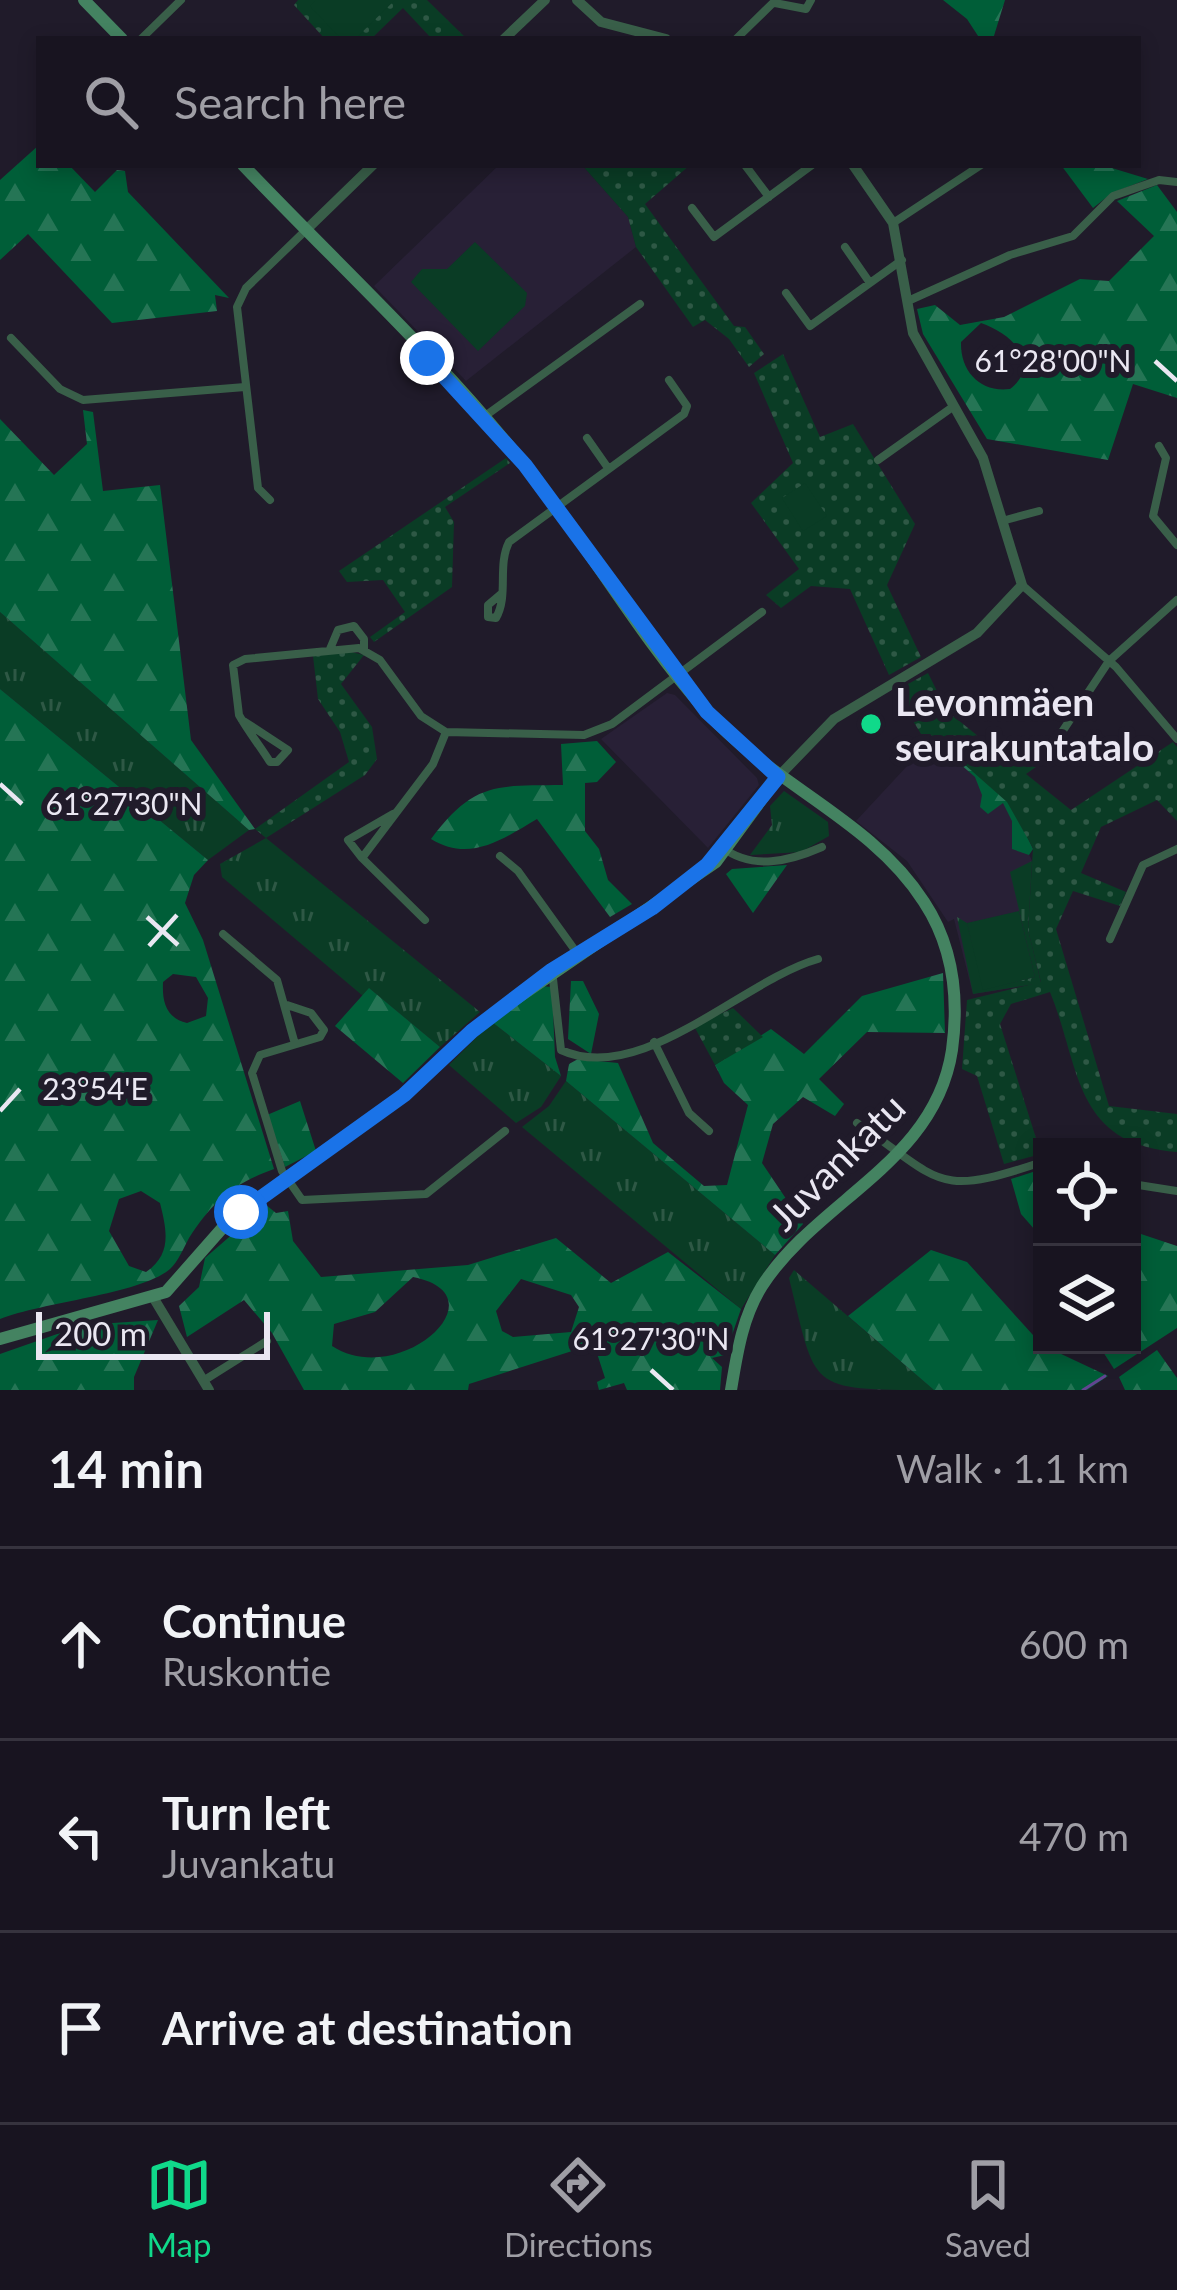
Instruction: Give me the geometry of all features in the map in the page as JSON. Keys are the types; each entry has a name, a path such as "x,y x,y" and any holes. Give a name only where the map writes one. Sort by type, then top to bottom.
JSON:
{"main road":[{"path":"84,0 119,36"},
{"name":"Juvankatu","path":"246,168 484,417 707,712 778,777 892,861 927,906 943,941 955,1000 948,1070 931,1112 899,1154 770,1276 745,1325 731,1390"},
{"path":"0,1339 153,1297 180,1279 225,1225 404,1095 472,1031 552,970 652,908 717,860 778,777"}],"street":[{"path":"144,36 181,0"},
{"path":"507,36 545,0"},
{"path":"577,0 601,22 654,36"},
{"path":"739,36 774,1 806,9 811,0"},
{"path":"270,500 258,488 239,298 370,168"},
{"path":"748,168 769,196"},
{"path":"692,208 714,237 808,168"},
{"path":"855,168 893,224 913,333 983,458 1022,585 1109,661 1177,739"},
{"path":"893,224 977,168"},
{"path":"908,301 1010,255 1073,236 1126,191 1160,180 1177,182"},
{"path":"845,248 870,283"},
{"path":"786,293 810,326 903,260"},
{"path":"484,417 640,304"},
{"path":"11,338 60,389 83,400 245,387"},
{"path":"502,594 506,546 684,414 687,406 669,380"},
{"path":"878,460 955,406"},
{"path":"587,438 608,468"},
{"path":"1159,446 1166,458 1153,515 1177,545"},
{"path":"1166,458 1177,455"},
{"path":"1002,521 1039,512"},
{"path":"778,777 834,719 975,634 1022,585"},
{"path":"1056,741 1109,661 1177,600"},
{"path":"242,720 288,753 270,762 242,720 232,669 237,662 364,649 380,660 421,716 446,732 597,732 762,612"},
{"path":"330,649 338,630 353,626 364,639 364,649"},
{"path":"362,858 433,764 446,732"},
{"path":"395,813 348,840 424,920"},
{"path":"722,848 740,859 759,862 822,847"},
{"path":"1110,939 1142,866 1177,849"},
{"path":"500,856 518,871 577,953"},
{"path":"223,934 268,967 287,1005 295,1044"},
{"path":"552,970 561,1050 615,1060 752,993 789,966 818,958"},
{"path":"287,1005 311,1013 324,1030 320,1037 260,1055 252,1072 286,1180 298,1197 311,1203 418,1196 490,1148 505,1130"},
{"path":"654,1042 689,1113 709,1132"},
{"path":"856,1123 931,1178 961,1185 1033,1165"},
{"path":"1141,1185 1177,1191"},
{"path":"153,1297 206,1385 267,1341"}],"shaded area":[{"path":"496,168 585,168 628,217 636,247 466,381 374,286"},
{"path":"667,693 675,695 759,785 708,848 601,739"},
{"path":"934,737 1007,802 1032,861 1028,930 1041,983 973,994 954,919 948,922 907,861 856,821"}],"green space":[{"path":"298,0 427,0 464,36 429,36 403,8 374,36 322,36 294,5"},
{"path":"316,0 395,0 358,36 338,36 310,6"},
{"path":"943,0 1005,0 994,36 978,36 967,19"},
{"path":"36,148 36,168 72,168 95,192 117,170 125,171 128,192 229,298 215,295 217,311 112,323 28,234 0,260 0,180"},
{"path":"585,168 687,168 645,204 734,326 745,327 764,354 749,367 729,339 705,320 693,327 636,247 628,217"},
{"path":"1063,168 1112,168 1148,179 1112,193 1093,208"},
{"path":"1157,185 1177,212 1177,398 1133,384 1108,460 987,439 923,334 917,309 935,305 960,325 1004,317 1080,279 1109,281 1154,236 1117,201","holes":["981,323 1012,341 1023,359 1024,369 1010,389 981,384 964,362 961,342"]},
{"path":"475,242 527,293 525,306 478,351 411,282 422,269 447,269"},
{"path":"783,354 820,437 853,424 915,524 887,585 921,657 889,675 850,589 811,586 781,608 766,595 799,569 751,503 793,463 754,373"},
{"path":"83,410 93,412 103,491 160,485 191,740 255,829 249,830 0,612 0,419 54,475 87,444"},
{"path":"506,458 510,463 445,507 454,522 452,587 374,642 370,637 405,612 383,580 347,582 339,571"},
{"path":"805,483 827,516 803,531 782,498"},
{"path":"0,612 249,830 208,860 0,689"},
{"path":"364,655 341,684 372,727 377,759 365,775 266,838 255,829 349,762 340,732 318,699 313,656"},
{"path":"928,673 947,711 1015,766 1043,748 1056,753 1026,774 1071,810 1173,742 1177,747 1177,821 1157,800 1101,827 1081,873 1126,892 1120,906 1073,891 1056,929 1109,1106 1177,1114 1177,1152 1143,1146 1141,1138 1126,1138 1099,1118 1076,1074 1050,992 1011,1004 1000,1024 1036,1138 1033,1156 1004,1164 977,1076 962,1069 967,1000 1041,982 1028,930 1033,848 1007,802 930,734 921,734 898,696 899,689"},
{"path":"0,689 208,860 194,875 185,903 203,940 274,1169 236,1187 215,1204 173,1266 156,1278 0,1319","holes":["173,974 196,977 208,998 206,1016 187,1023 170,1013 163,982","141,1191 160,1203 166,1232 164,1250 146,1272 129,1266 109,1231 119,1199"]},
{"path":"934,737 991,762 1033,849 1029,855 1012,849 1012,821 1003,803 988,814 980,807 982,795 975,777 951,756 937,761 923,747"},
{"path":"597,741 616,762 597,782 585,783 585,831 599,849 608,880 632,904 610,917 537,819 486,846 459,849 431,839 460,806 488,791 563,785 561,744"},
{"path":"784,791 828,822 829,836 801,852 750,855 772,825 770,806"},
{"path":"266,838 480,1012 440,1047 370,989 363,996 222,877 220,864"},
{"path":"1032,861 1028,930 1041,983 973,994 957,917 967,923 984,989 1035,977 1010,872"},
{"path":"787,865 753,913 726,874 732,869"},
{"path":"1019,911 1035,977 983,990 967,923"},
{"path":"943,973 945,1033 867,1032 819,1079 844,1104 835,1116 803,1097 773,1124 762,1163 803,1224 775,1255 566,1081 569,1064 578,1059 618,1063 653,1143 704,1186 727,1185 748,1105 724,1083 715,1065 771,1029 804,1054 862,996"},
{"path":"571,981 583,981 599,1014 591,1054 568,1039"},
{"path":"541,986 552,987 555,1057 561,1076 492,1022"},
{"path":"369,988 440,1047 403,1083 335,1026"},
{"path":"733,1008 763,1037 715,1065 694,1026"},
{"path":"492,1022 561,1076 541,1107 516,1123 449,1065"},
{"path":"566,1081 775,1255 741,1309 522,1127 549,1106"},
{"path":"300,1101 316,1151 285,1167 267,1115"},
{"path":"1033,1172 1033,1228 1021,1214 1011,1179"},
{"path":"266,1205 276,1213 288,1211 293,1241 321,1277 468,1265 556,1238 611,1283 668,1252 741,1309 725,1355 712,1358 722,1367 720,1390 627,1390 624,1383 599,1390 597,1382 605,1378 594,1344 469,1384 468,1390 304,1390 272,1333 244,1300 187,1337 179,1306 199,1287 205,1258","holes":["413,1277 439,1287 449,1302 445,1318 432,1335 386,1356 358,1356 332,1346 334,1324 375,1312","521,1279 571,1295 579,1307 571,1332 513,1337 502,1331 496,1311"]},
{"path":"1141,1234 1177,1246 1177,1328 1141,1351"},
{"path":"931,1250 967,1262 1033,1335 1033,1354 1061,1354 1108,1376 1087,1390 934,1390 848,1316"},
{"path":"794,1270 934,1390 861,1388 824,1376 805,1343 789,1278"},
{"path":"158,1320 134,1377 134,1390 0,1390 0,1354 83,1325"},
{"path":"1157,1350 1177,1378 1177,1390 1125,1390 1119,1377"},
{"path":"1105,1354 1137,1354 1114,1369"}],"waterway":[{"path":"1083,1390 1105,1376"}],"place":[{"name":"Levonmäen seurakuntatalo","path":"871,724"}],"route":[{"path":"241,1212 404,1095 472,1031 552,970 652,908 707,865 778,777 707,712 525,465 427,358"}]}
